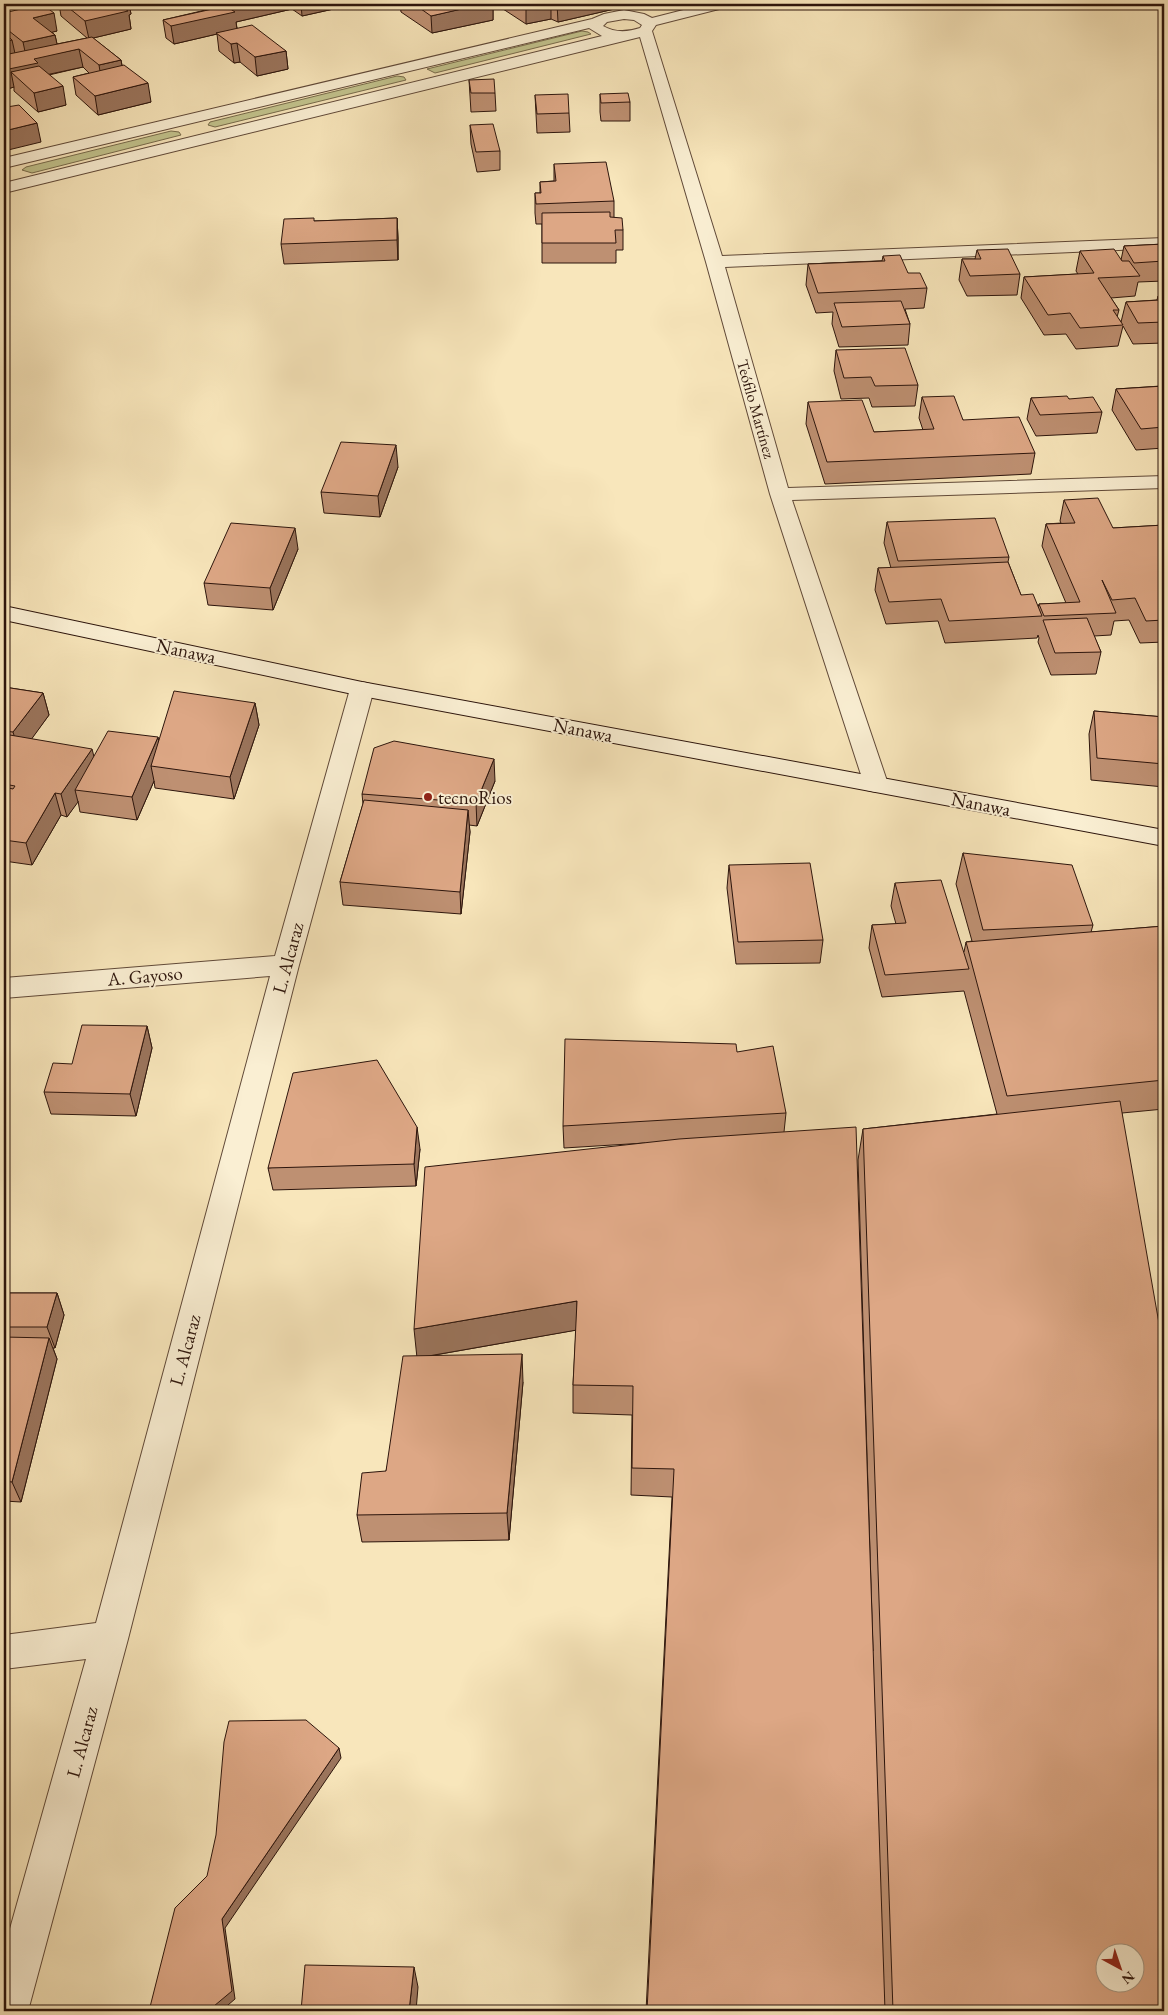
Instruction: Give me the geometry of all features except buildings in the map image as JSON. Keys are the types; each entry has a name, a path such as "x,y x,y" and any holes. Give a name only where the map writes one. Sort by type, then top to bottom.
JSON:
{"street":[{"path":"7,183 204,139 622,35 722,4"},
{"path":"4,162 597,22 607,17 625,15 641,18 647,27"},
{"path":"597,22 596,28 600,31 622,35"},
{"name":"Teófilo Martínez","path":"647,27 780,494 876,784"},
{"path":"183,120 204,139"},
{"path":"715,262 1164,243"},
{"path":"780,494 1164,482"},
{"name":"Nanawa","path":"4,613 362,689 1164,838"},
{"name":"L. Alcaraz","path":"7,2011 110,1639 286,965 362,689"},
{"name":"A. Gayoso","path":"4,988 286,965"},
{"path":"4,1652 110,1639"}],"green space":[{"path":"582,31 591,34 435,73 427,69"},
{"path":"397,76 404,77 406,80 215,127 208,125 210,122"},
{"path":"171,131 179,132 181,135 32,173 22,170 26,167"}],"place":[{"name":"tecnoRios","path":"428,797"}]}
